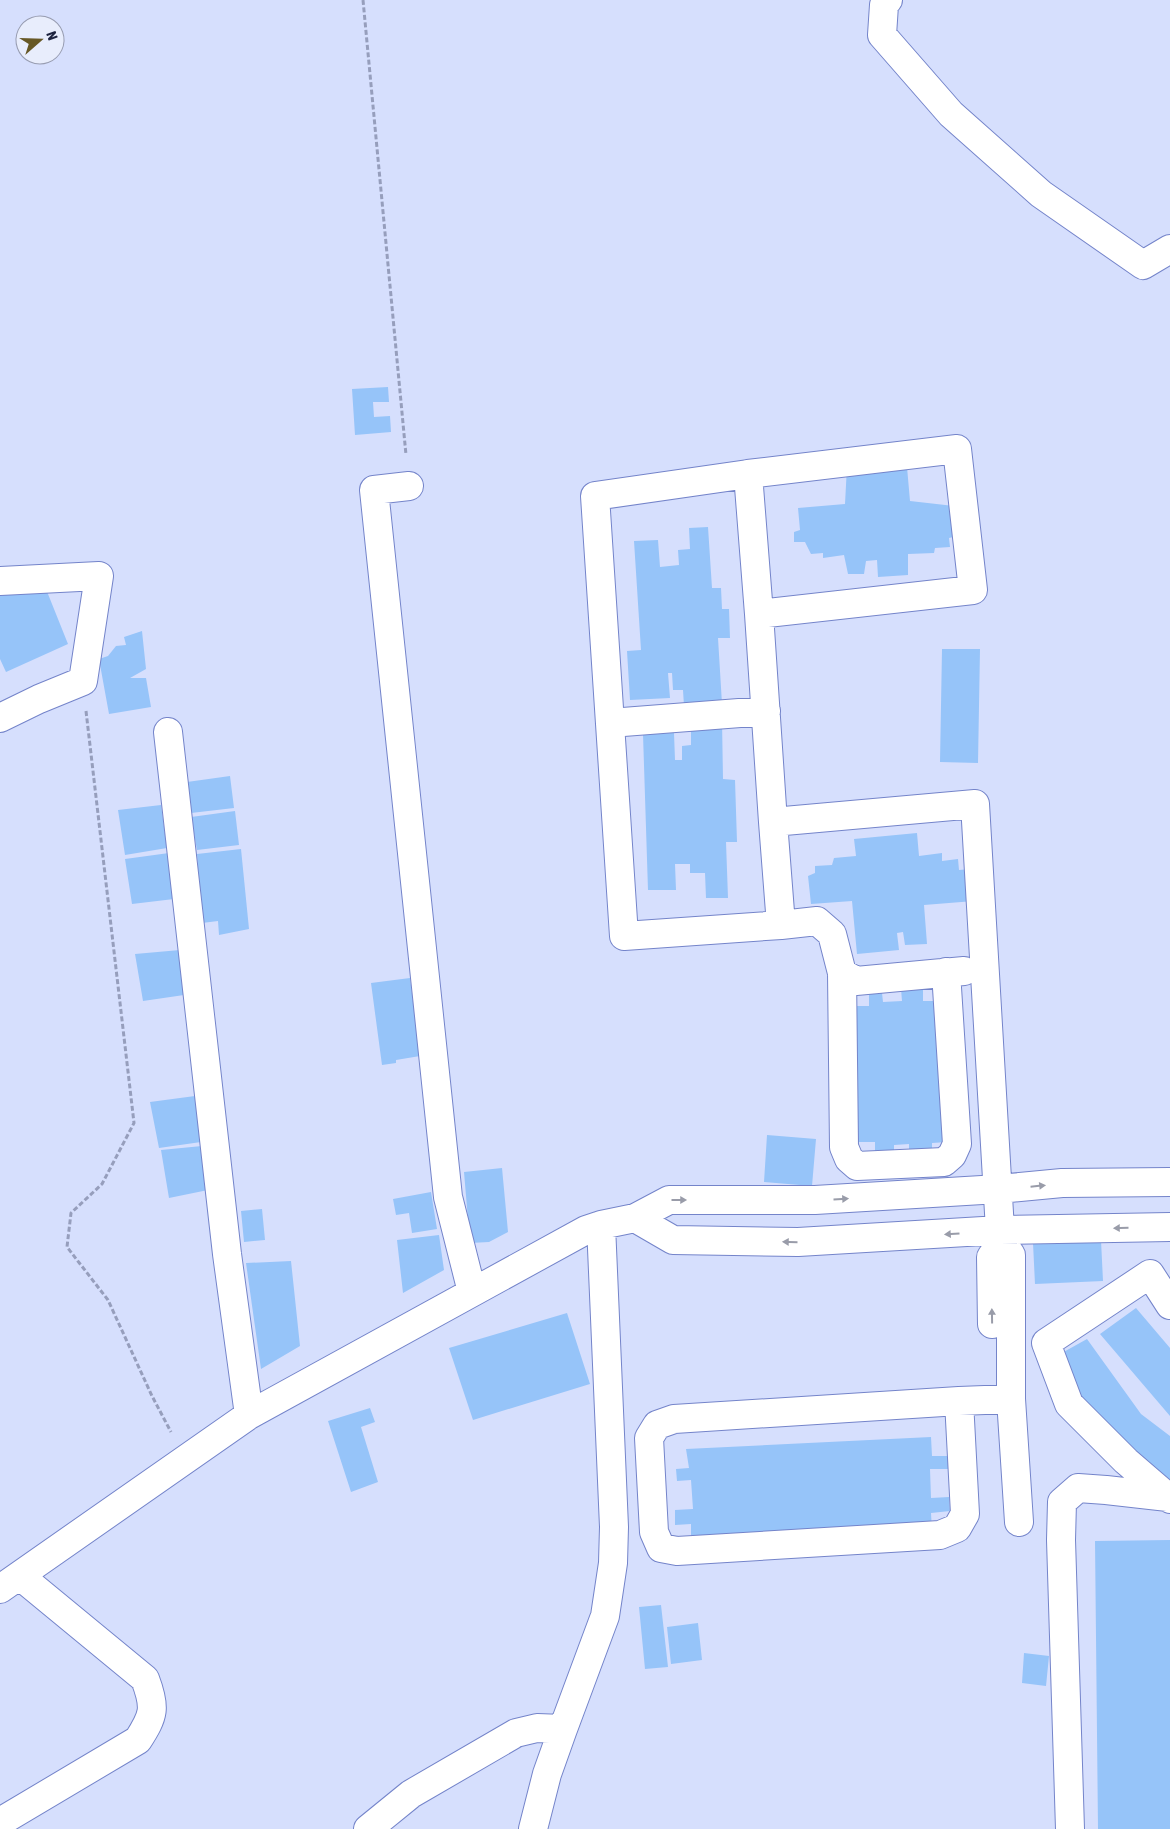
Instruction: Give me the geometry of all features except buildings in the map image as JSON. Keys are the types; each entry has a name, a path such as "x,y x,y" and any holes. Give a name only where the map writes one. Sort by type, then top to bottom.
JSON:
{"street":[{"path":"888,0 884,5 882,35 951,114 1034,188 1143,265 1170,249"},
{"path":"759,614 973,590 956,449 748,474 595,496 624,936 817,921 832,934 842,973 844,1147 849,1159 857,1166 944,1162 952,1155 957,1144 946,972"},
{"path":"748,474 781,925"},
{"path":"409,486 374,490 448,1197 472,1292"},
{"path":"0,581 99,576 83,681 0,718"},
{"path":"610,724 766,711"},
{"path":"168,732 227,1254 249,1415"},
{"path":"773,822 975,804 1001,1236 1011,1255 1002,1399 1019,1522"},
{"path":"842,973 856,981 985,969"},
{"path":"0,1822 138,1740 151,1720 152,1697 146,1680 10,1582 249,1415 472,1292 586,1230 635,1218 668,1200 815,1200 998,1189 1062,1183 1170,1182"},
{"path":"635,1218 673,1240 798,1242 1001,1236 1170,1227"},
{"path":"533,1829 547,1774 605,1616 613,1563 614,1526 601,1225"},
{"path":"1169,1498 1126,1461 1069,1404 1046,1343 1150,1274 1170,1306"},
{"path":"959,1401 965,1514 957,1528 940,1535 677,1551 661,1548 654,1532 649,1438 657,1425 674,1419 959,1401 1002,1399"},
{"path":"1070,1829 1061,1540 1062,1502 1078,1488 1169,1498"},
{"path":"368,1829 411,1794 516,1732 537,1728 563,1729"}],"path":[{"path":"363,0 409,486"},
{"path":"83,681 134,1123 102,1184 71,1213 67,1246 108,1300 152,1396 186,1459"}]}
